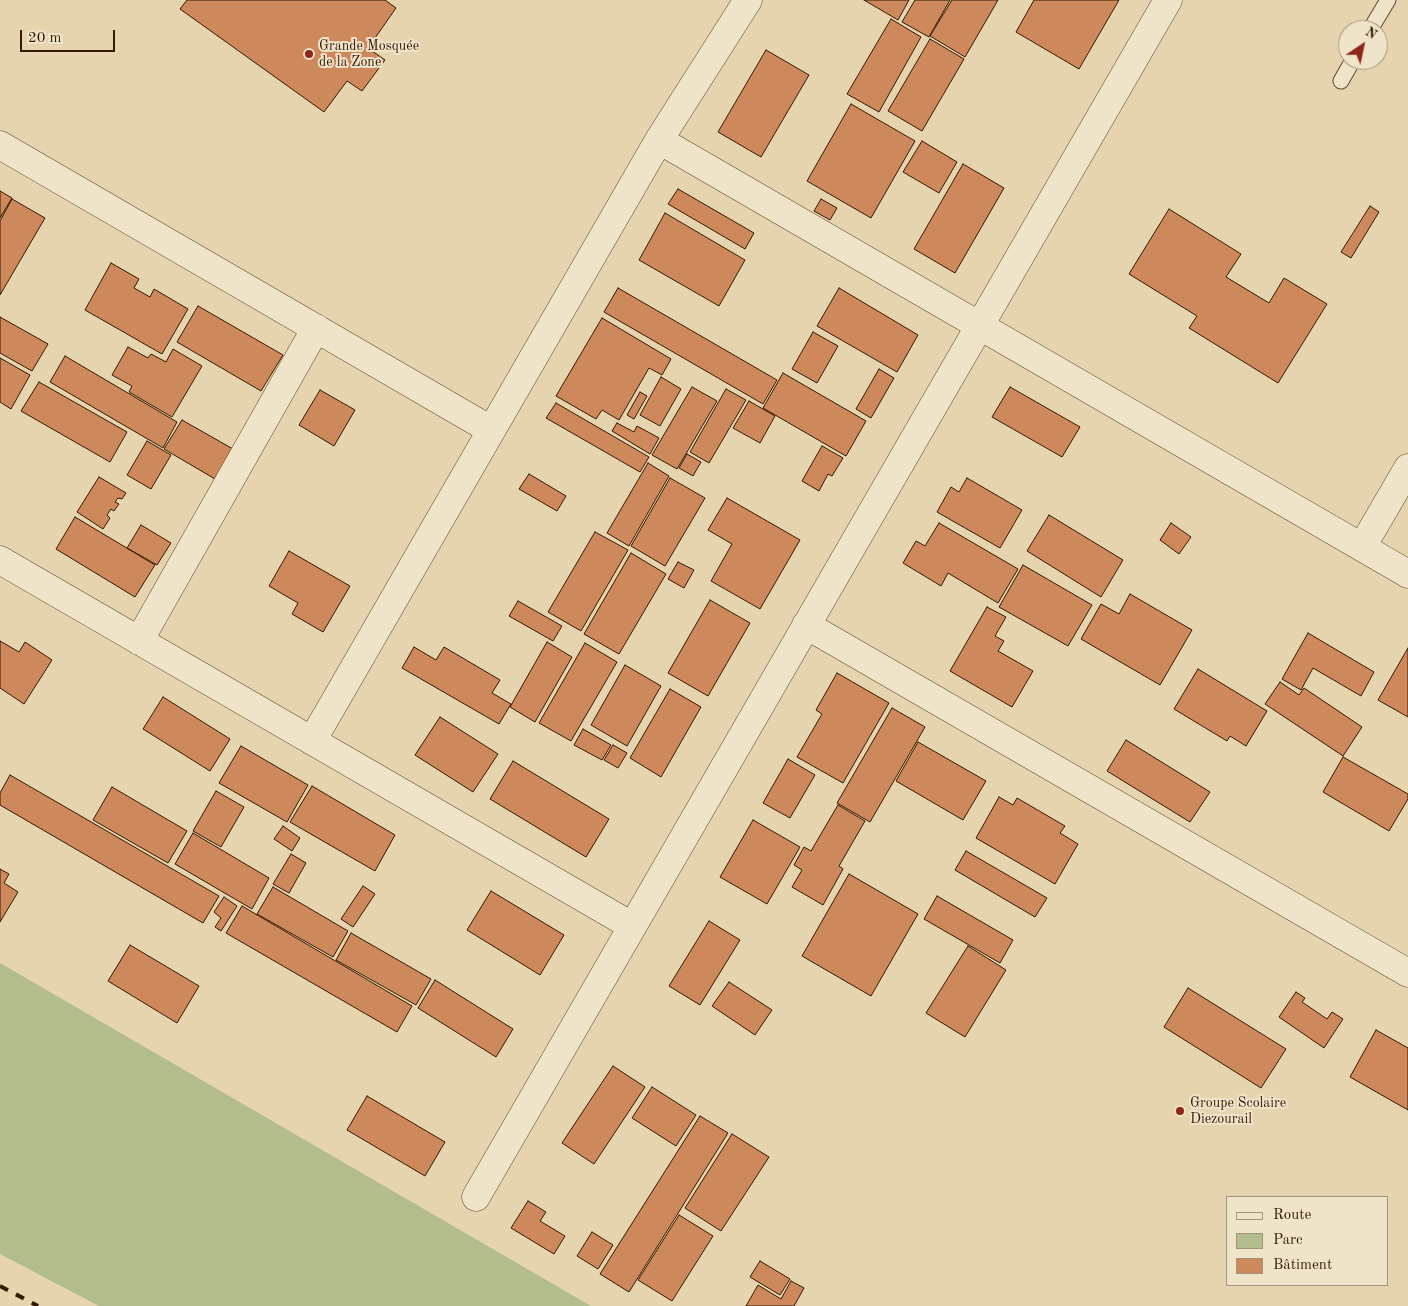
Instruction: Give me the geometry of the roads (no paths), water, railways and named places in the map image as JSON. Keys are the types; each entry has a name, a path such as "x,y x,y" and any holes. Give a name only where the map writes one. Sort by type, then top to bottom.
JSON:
{"street":[{"path":"312,741 659,140 748,0"},
{"path":"476,1197 1168,0"},
{"path":"659,140 1408,574"},
{"path":"0,145 491,430"},
{"path":"139,641 316,328"},
{"path":"1362,547 1408,468"},
{"path":"0,560 632,926"},
{"path":"806,624 1408,973"}],"lane":[{"path":"1376,20 1388,0"},
{"path":"1341,81 1347,70"}],"railway":[{"path":"0,1286 38,1306"}],"place":[{"name":"Grande Mosquée de la Zone","path":"309,54"},
{"name":"Groupe Scolaire Diezourail","path":"1180,1111"}]}
